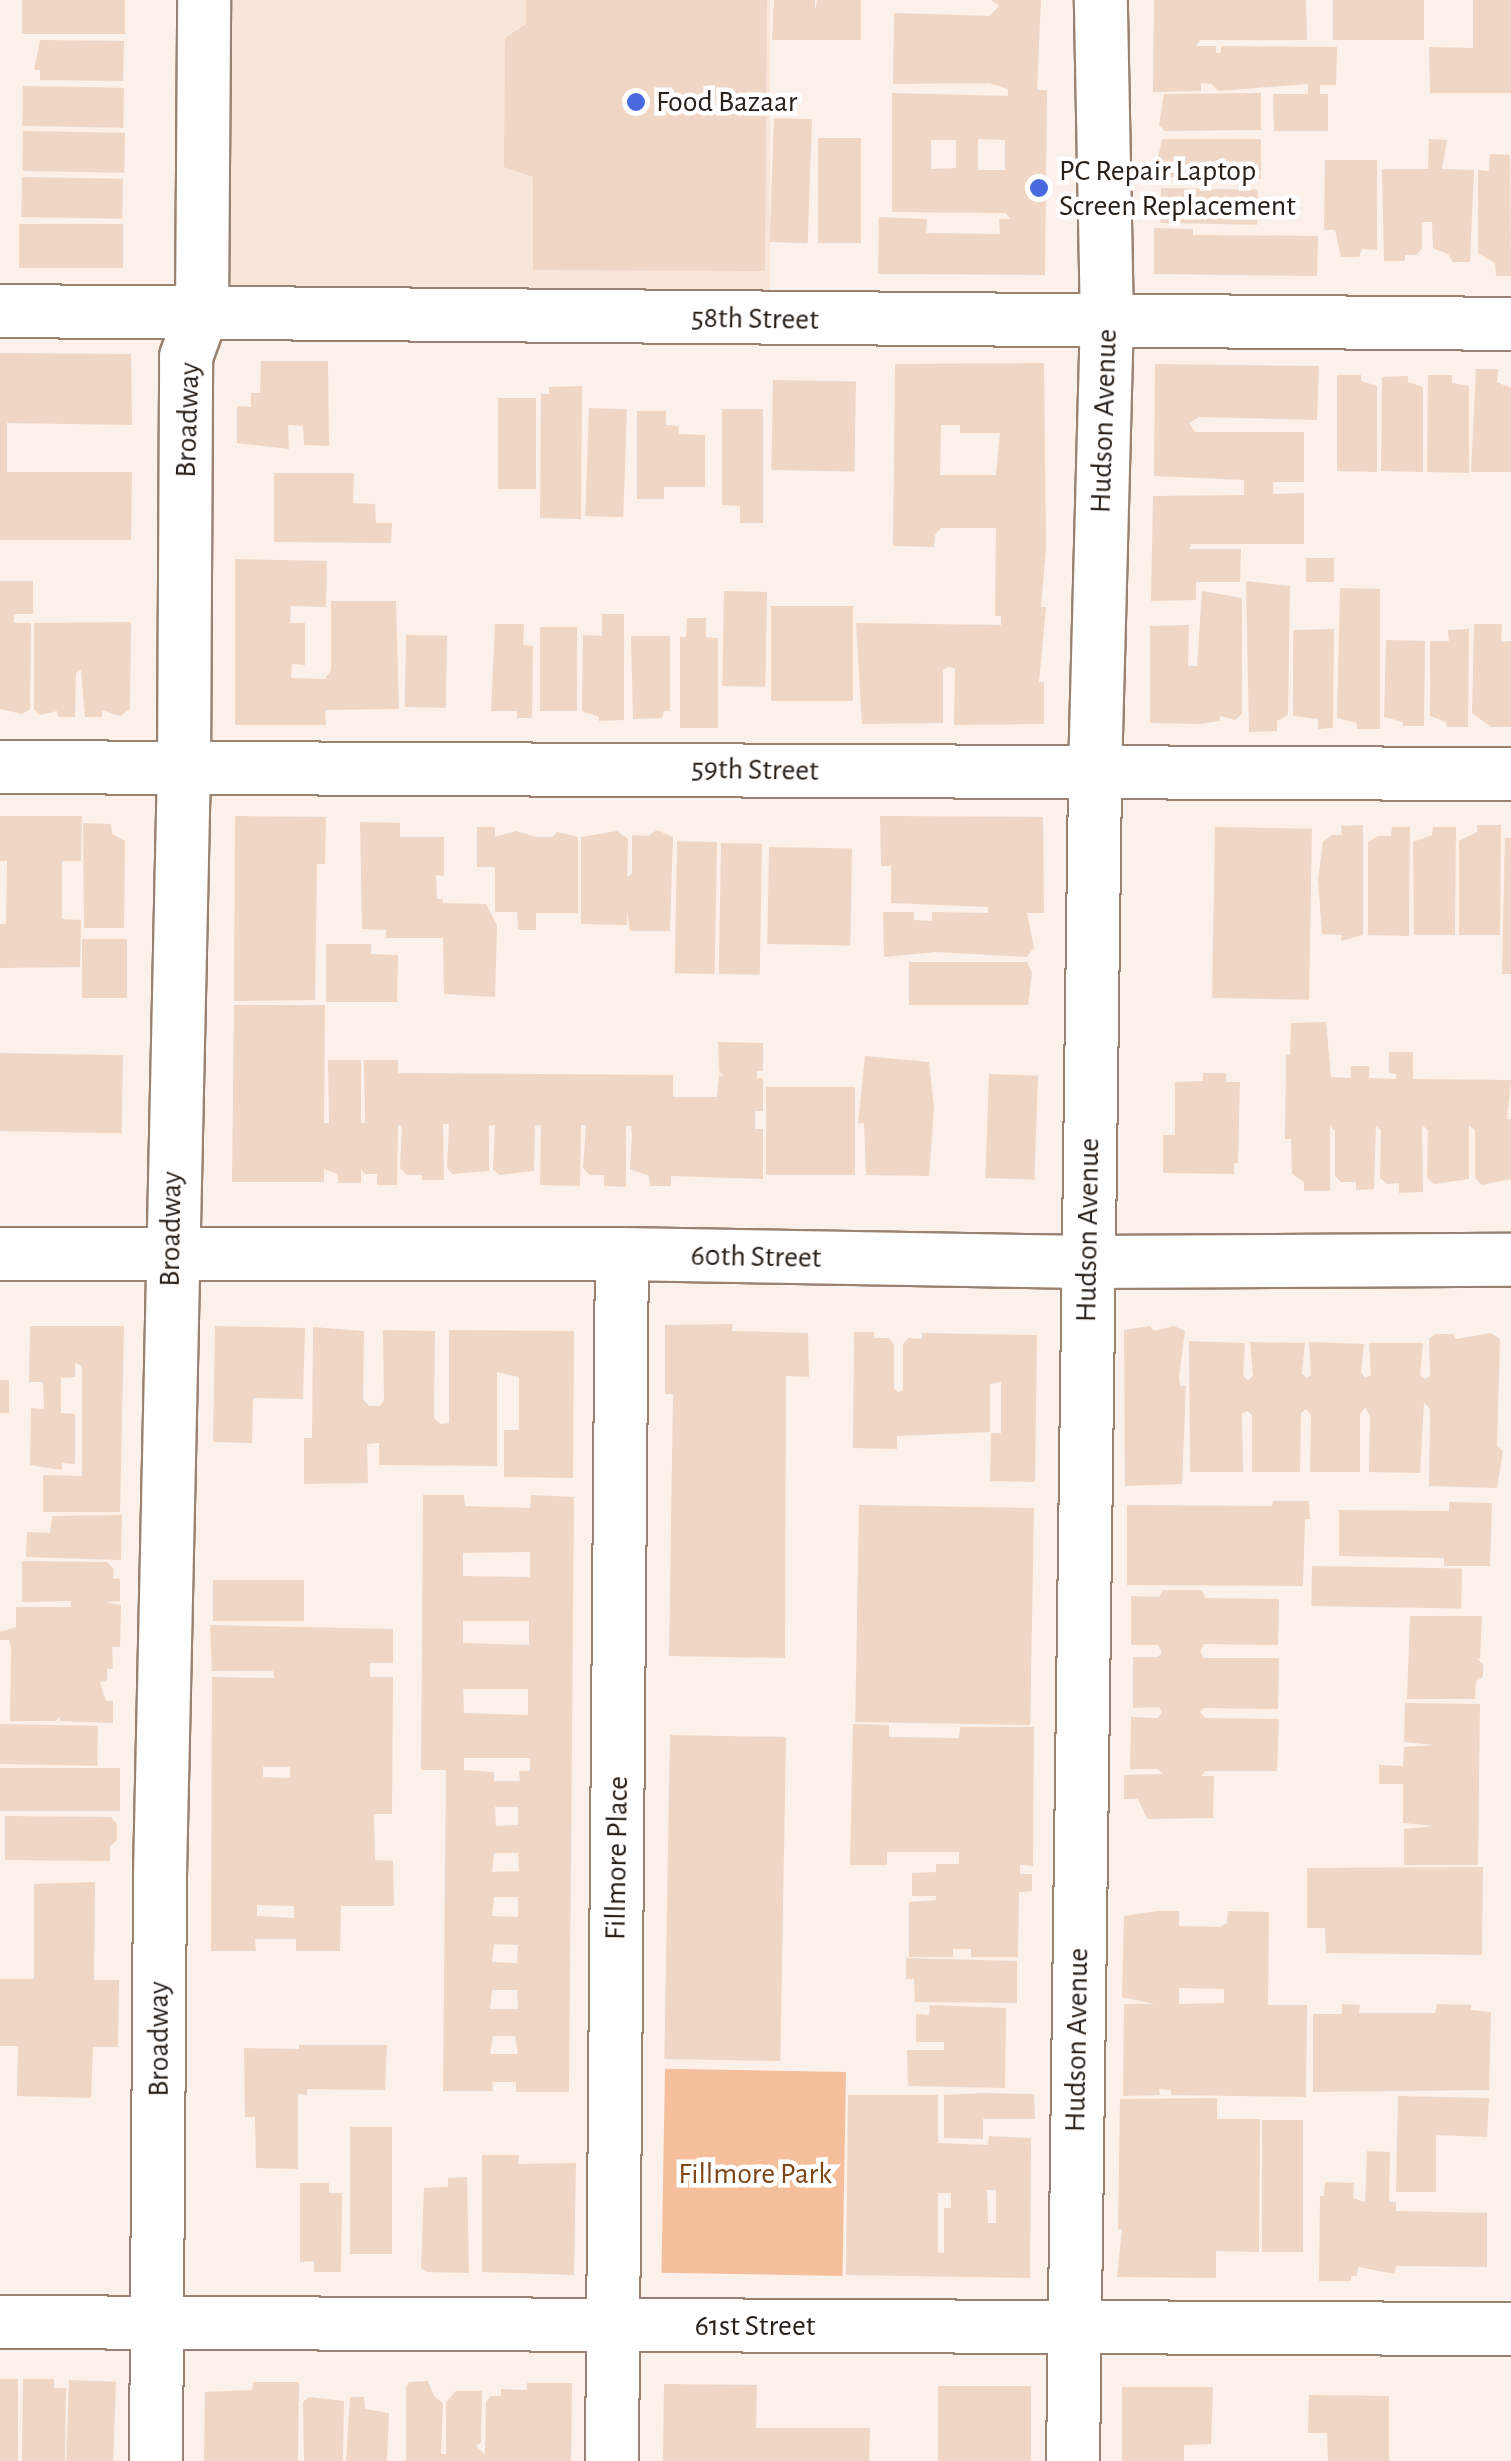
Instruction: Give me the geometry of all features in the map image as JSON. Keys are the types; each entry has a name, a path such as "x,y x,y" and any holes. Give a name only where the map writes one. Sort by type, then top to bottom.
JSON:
{"street":[{"name":"Broadway","path":"156,2461 170,1253 184,770 186,357 202,313 204,0"},
{"name":"Hudson Avenue","path":"1073,2461 1087,1262 1107,323 1100,0"},
{"name":"58th Street","path":"0,311 1511,324"},
{"name":"59th Street","path":"0,768 473,766 1095,774 1511,774"},
{"name":"60th Street","path":"0,1254 622,1254 1087,1262 1511,1260"},
{"name":"Fillmore Place","path":"612,2461 622,1254"},
{"name":"61st Street","path":"0,2322 1511,2329"}],"shaded area":[{"path":"193,0 770,0 770,313 193,313"}],"green space":[{"name":"Fillmore Park","path":"665,2069 846,2072 842,2276 661,2273"}],"building":[{"path":"22,0 125,0 125,34 22,34"},
{"name":"Food Bazaar","path":"526,0 767,0 765,271 533,270 533,177 504,167 505,38 526,24"},
{"path":"774,0 815,0 815,10 817,0 861,0 861,40 772,40"},
{"path":"991,0 1041,0 1037,90 1047,90 1045,275 878,274 879,217 927,219 926,233 1000,234 999,219 1010,219 1006,213 892,212 892,93 1008,96 1008,89 989,83 893,84 894,13 990,16 999,6","holes":["978,139 1005,140 1005,170 978,170","931,140 956,140 956,168 931,169"]},
{"path":"1154,0 1306,0 1307,40 1200,40 1196,46 1216,46 1216,53 1221,53 1221,46 1337,47 1336,85 1320,85 1320,94 1328,94 1328,131 1274,131 1273,94 1308,94 1308,84 1218,91 1212,84 1201,83 1201,91 1153,92"},
{"path":"1333,0 1424,0 1424,40 1333,40"},
{"path":"1473,0 1511,0 1511,93 1430,93 1429,47 1473,48"},
{"path":"40,40 124,41 123,81 40,80 40,70 34,70"},
{"path":"23,86 124,88 123,128 22,126"},
{"path":"1261,93 1261,130 1165,131 1159,125 1164,94"},
{"path":"774,118 812,119 808,243 770,242"},
{"path":"23,131 125,133 124,173 22,171"},
{"path":"818,138 861,138 861,243 818,243"},
{"path":"1162,139 1261,139 1261,179 1162,177 1157,162"},
{"path":"1429,139 1447,140 1442,169 1474,170 1470,262 1453,262 1448,254 1433,248 1432,222 1422,222 1422,249 1416,255 1405,255 1405,261 1384,261 1382,169 1428,169"},
{"path":"1490,154 1510,155 1511,276 1496,276 1495,263 1478,253 1478,170 1489,171"},
{"path":"1325,160 1377,160 1377,250 1362,249 1359,257 1341,257 1335,230 1324,230"},
{"path":"22,177 123,179 122,219 21,217"},
{"path":"1161,188 1258,190 1257,225 1160,223"},
{"path":"19,224 123,224 123,268 19,268"},
{"path":"1154,228 1193,229 1193,235 1318,236 1317,276 1154,274"},
{"path":"0,353 131,354 132,425 7,423 7,472 132,472 131,540 0,540"},
{"path":"261,361 328,361 329,446 304,445 303,426 288,425 289,449 237,443 237,406 251,407 251,393 260,393"},
{"path":"1044,363 1046,548 1041,607 1046,607 1039,682 1044,682 1044,724 954,725 955,669 949,666 943,670 943,723 862,724 856,623 1001,625 1001,616 995,616 996,528 941,528 935,535 934,547 893,546 895,364","holes":["941,425 960,425 960,433 1000,433 996,475 940,475"]},
{"path":"1155,364 1319,366 1317,420 1199,417 1189,423 1195,432 1304,432 1304,482 1273,482 1273,494 1304,493 1304,544 1191,544 1189,549 1241,549 1240,582 1196,582 1196,600 1151,601 1153,496 1244,495 1244,480 1154,476"},
{"path":"1476,369 1498,369 1497,382 1511,388 1511,472 1471,472"},
{"path":"1337,375 1361,375 1361,381 1377,386 1377,472 1337,471"},
{"path":"1428,375 1452,375 1452,383 1469,386 1469,473 1427,472"},
{"path":"1408,376 1408,382 1423,387 1423,472 1381,471 1382,377"},
{"path":"773,380 856,381 854,471 771,470"},
{"path":"582,386 581,519 540,518 541,394 549,394 549,387"},
{"path":"498,398 536,398 536,489 498,489"},
{"path":"589,408 627,409 623,517 585,516"},
{"path":"722,409 763,409 763,523 740,523 740,506 722,505"},
{"path":"637,411 666,411 666,425 679,426 679,434 705,435 705,487 664,487 664,499 637,499"},
{"path":"274,473 354,473 353,503 375,504 376,523 392,523 391,543 274,542"},
{"path":"1306,558 1334,558 1334,582 1306,582"},
{"path":"235,559 327,561 326,607 291,606 290,623 305,623 305,665 292,664 291,678 325,679 331,670 331,601 396,601 399,709 325,710 326,725 235,725"},
{"path":"0,581 33,581 33,614 14,614 14,623 31,623 30,709 22,714 0,709"},
{"path":"1246,581 1290,586 1288,715 1277,721 1277,731 1249,732"},
{"path":"1340,588 1380,589 1380,729 1357,729 1357,723 1337,718"},
{"path":"724,591 767,592 765,687 722,686"},
{"path":"1202,591 1242,598 1242,714 1235,720 1220,716 1220,721 1198,724 1150,723 1150,626 1189,625 1188,666 1197,666"},
{"path":"771,606 853,606 853,701 771,701"},
{"path":"602,614 624,614 624,720 599,721 599,717 582,711 583,635 602,636"},
{"path":"687,618 706,618 706,637 718,638 718,728 680,728 680,637 686,637"},
{"path":"131,622 130,709 120,716 102,710 102,717 85,717 81,670 76,673 75,717 58,717 57,711 40,715 34,710 34,623"},
{"path":"495,624 524,624 523,645 533,646 532,718 517,718 517,711 491,711"},
{"path":"1474,624 1502,624 1501,642 1511,641 1511,727 1491,727 1472,713"},
{"path":"540,627 577,627 577,711 540,711"},
{"path":"1334,629 1333,728 1318,729 1318,719 1293,716 1293,630"},
{"path":"1469,629 1468,727 1447,727 1446,722 1430,716 1430,641 1449,641 1448,630"},
{"path":"406,635 447,636 446,708 405,707"},
{"path":"631,636 670,636 670,711 664,711 662,718 633,719"},
{"path":"1386,640 1425,641 1424,726 1403,726 1403,722 1384,717"},
{"path":"0,816 82,816 81,861 62,861 62,919 81,920 80,967 0,968 0,924 6,924 7,861 0,861"},
{"path":"235,816 326,817 325,864 317,864 315,1000 234,1001"},
{"path":"880,816 1043,817 1044,913 1027,913 1034,947 1027,957 936,952 884,957 883,912 914,912 914,920 932,921 932,912 988,913 988,907 891,903 891,866 881,866"},
{"path":"360,822 400,823 400,837 444,837 444,876 436,875 437,899 443,899 443,903 486,904 497,925 495,997 444,994 443,938 386,938 386,930 362,929"},
{"path":"83,823 111,824 112,834 125,841 124,928 84,928"},
{"path":"1363,825 1363,935 1341,941 1342,935 1322,934 1318,880 1323,842 1332,835 1342,835 1341,826"},
{"path":"1477,825 1501,825 1500,935 1459,935 1459,841 1477,832"},
{"path":"477,827 495,827 495,837 516,831 536,837 552,837 557,832 578,837 578,913 536,913 536,930 518,930 517,912 495,912 495,867 477,867"},
{"path":"1215,827 1312,829 1309,1000 1212,998"},
{"path":"1392,827 1410,827 1409,936 1368,935 1368,842 1378,836 1391,836"},
{"path":"1433,827 1456,827 1455,935 1414,935 1413,842 1432,835"},
{"path":"657,830 673,837 670,931 630,931 627,911 627,925 581,924 581,837 617,831 628,839 627,877 632,874 632,835 648,836"},
{"path":"1505,838 1511,838 1511,974 1502,974"},
{"path":"677,841 717,842 715,974 675,973"},
{"path":"721,843 762,844 760,975 719,974"},
{"path":"769,847 852,848 850,945 767,944"},
{"path":"82,939 127,939 127,998 82,998"},
{"path":"326,944 371,944 371,954 398,955 397,1002 326,1002"},
{"path":"909,962 1027,962 1032,973 1028,1005 909,1005"},
{"path":"234,1005 325,1005 324,1123 329,1123 328,1060 361,1060 361,1123 365,1123 364,1060 398,1060 398,1073 673,1075 673,1097 717,1097 719,1075 724,1076 719,1071 718,1042 763,1043 763,1071 757,1071 757,1078 763,1078 763,1111 755,1111 755,1129 763,1129 763,1179 671,1176 671,1186 650,1186 649,1176 630,1169 632,1136 631,1126 626,1126 626,1187 604,1186 604,1175 590,1175 583,1168 586,1125 581,1125 580,1186 540,1185 541,1125 535,1126 534,1171 499,1175 493,1169 495,1125 489,1126 489,1171 452,1174 447,1168 449,1124 443,1124 444,1180 422,1180 422,1175 407,1175 400,1168 402,1126 398,1125 397,1185 377,1185 377,1174 365,1174 361,1169 361,1183 338,1183 338,1174 324,1169 324,1182 232,1182"},
{"path":"1326,1022 1331,1077 1351,1078 1351,1066 1369,1066 1369,1078 1396,1079 1396,1074 1389,1073 1389,1052 1413,1052 1413,1079 1511,1080 1507,1119 1511,1119 1511,1179 1482,1185 1475,1178 1475,1130 1469,1125 1469,1179 1434,1184 1427,1178 1428,1130 1422,1125 1423,1192 1399,1193 1399,1183 1387,1184 1380,1178 1381,1130 1376,1125 1374,1189 1356,1190 1356,1182 1341,1182 1335,1176 1335,1131 1330,1126 1330,1191 1304,1191 1304,1182 1292,1174 1291,1139 1285,1139 1286,1055 1290,1055 1291,1023"},
{"path":"0,1053 123,1055 122,1133 0,1131"},
{"path":"865,1056 929,1062 934,1108 929,1176 866,1175 864,1123 858,1124"},
{"path":"1203,1073 1226,1073 1226,1082 1240,1082 1238,1163 1234,1163 1234,1174 1163,1173 1163,1135 1175,1135 1175,1082 1203,1081"},
{"path":"989,1074 1038,1076 1034,1180 985,1178"},
{"path":"766,1087 855,1087 855,1175 766,1175"},
{"path":"733,1324 732,1331 808,1333 809,1377 786,1376 785,1658 669,1656 673,1394 665,1394 665,1325"},
{"path":"30,1326 124,1326 120,1512 43,1512 43,1475 82,1476 82,1366 75,1363 75,1377 61,1378 61,1413 75,1414 75,1464 62,1463 62,1470 30,1465 31,1408 44,1409 43,1382 29,1382"},
{"path":"215,1326 305,1328 303,1399 253,1398 252,1443 213,1442"},
{"path":"1150,1326 1154,1331 1174,1326 1185,1331 1179,1377 1180,1386 1186,1386 1182,1484 1125,1486 1124,1330"},
{"path":"313,1327 364,1331 363,1399 369,1406 380,1406 384,1400 383,1330 435,1331 434,1418 441,1424 449,1423 449,1330 574,1331 573,1478 504,1477 504,1430 519,1430 519,1377 497,1372 497,1466 379,1465 379,1443 367,1444 368,1483 304,1484 304,1438 312,1438"},
{"path":"854,1332 874,1332 874,1338 889,1338 894,1345 894,1388 898,1392 903,1390 903,1344 908,1338 922,1339 922,1333 1037,1335 1035,1482 990,1481 991,1433 1001,1433 1001,1382 990,1384 990,1432 897,1436 897,1449 853,1448"},
{"path":"1491,1333 1500,1339 1497,1446 1503,1451 1497,1488 1429,1486 1430,1409 1424,1402 1420,1473 1369,1472 1370,1415 1365,1408 1360,1414 1360,1472 1310,1472 1311,1415 1306,1409 1301,1413 1300,1472 1252,1472 1252,1415 1247,1411 1242,1413 1243,1472 1190,1472 1189,1341 1245,1343 1243,1376 1248,1380 1253,1376 1250,1342 1305,1343 1302,1374 1307,1378 1311,1375 1309,1342 1364,1344 1361,1372 1365,1378 1371,1375 1369,1343 1423,1343 1420,1375 1425,1379 1430,1376 1429,1339 1436,1334 1453,1334 1456,1339"},
{"path":"0,1380 9,1380 9,1413 0,1413"},
{"path":"423,1495 464,1495 465,1506 530,1508 531,1495 574,1497 569,2092 516,2092 516,2082 492,2082 493,2091 443,2091 446,1770 421,1770","holes":["530,1552 530,1577 463,1576 463,1553","463,1621 529,1621 529,1645 463,1643","463,1689 528,1689 528,1715 464,1713","464,1758 530,1758 530,1771 519,1771 520,1781 494,1781 494,1772 464,1770","495,1807 518,1807 518,1825 496,1826","494,1853 518,1853 519,1871 492,1872","494,1897 518,1897 518,1917 492,1916","494,1944 518,1945 517,1963 492,1962","492,1990 517,1990 518,2009 490,2009","493,2036 515,2036 518,2054 490,2054"]},
{"path":"1273,1501 1309,1501 1303,1586 1127,1585 1127,1505 1272,1506"},
{"path":"1449,1502 1492,1503 1490,1566 1444,1566 1444,1558 1339,1556 1339,1510 1449,1511"},
{"path":"859,1505 1034,1508 1030,1725 855,1722"},
{"path":"122,1515 121,1560 26,1557 27,1532 50,1533 52,1516"},
{"path":"22,1561 107,1562 114,1569 113,1578 120,1579 120,1601 104,1602 121,1605 120,1647 112,1647 113,1669 107,1669 107,1680 100,1683 106,1701 113,1701 113,1723 60,1721 60,1716 56,1721 10,1721 11,1648 9,1640 0,1640 0,1632 16,1627 16,1607 71,1607 71,1601 22,1602"},
{"path":"1312,1566 1462,1569 1461,1609 1311,1606"},
{"path":"213,1580 304,1580 304,1621 213,1621"},
{"path":"1163,1590 1202,1590 1205,1598 1279,1599 1278,1645 1204,1644 1200,1652 1204,1658 1279,1658 1278,1709 1204,1708 1200,1712 1205,1718 1279,1719 1277,1771 1205,1771 1201,1776 1214,1776 1213,1818 1147,1819 1138,1799 1124,1799 1124,1775 1162,1774 1158,1769 1130,1769 1131,1717 1158,1718 1162,1712 1159,1707 1133,1708 1133,1657 1158,1657 1162,1652 1158,1645 1131,1645 1131,1596 1159,1597"},
{"path":"1410,1616 1482,1616 1480,1659 1476,1658 1483,1664 1483,1677 1476,1681 1475,1699 1407,1699"},
{"path":"210,1625 393,1629 393,1663 370,1663 370,1677 393,1677 392,1814 374,1814 375,1860 393,1861 394,1906 341,1906 340,1951 296,1951 296,1939 255,1939 256,1951 211,1951 212,1677 274,1678 273,1671 212,1671","holes":["263,1767 290,1767 290,1778 263,1777","257,1905 294,1906 294,1918 257,1916"]},
{"path":"1405,1703 1480,1704 1478,1865 1404,1865 1404,1829 1435,1826 1403,1823 1403,1784 1379,1784 1379,1765 1403,1766 1404,1747 1435,1745 1404,1742"},
{"path":"0,1724 98,1726 97,1766 0,1764"},
{"path":"853,1724 889,1725 889,1737 959,1738 960,1727 1034,1727 1033,1866 1020,1865 1020,1874 1032,1874 1032,1891 1019,1892 1018,1957 971,1957 971,1949 953,1949 953,1957 909,1957 909,1902 936,1900 936,1896 912,1896 912,1873 936,1872 936,1864 959,1864 959,1852 887,1852 887,1865 850,1865"},
{"path":"670,1735 786,1737 780,2061 664,2059"},
{"path":"0,1768 120,1768 120,1811 0,1811"},
{"path":"5,1816 111,1817 117,1824 117,1840 110,1846 110,1861 5,1860"},
{"path":"1483,1867 1482,1955 1326,1953 1325,1928 1307,1928 1307,1868"},
{"path":"95,1882 94,1980 119,1980 118,2047 93,2047 91,2098 17,2096 18,2046 0,2046 0,1979 34,1979 34,1884"},
{"path":"1179,1911 1179,1926 1220,1927 1227,1923 1228,1911 1269,1912 1268,2005 1307,2005 1306,2097 1171,2095 1171,2090 1159,2089 1160,2095 1123,2096 1124,2004 1155,2004 1122,1997 1124,1916","holes":["1179,1988 1224,1989 1224,2003 1179,2004"]},
{"path":"906,1958 1017,1961 1017,2003 915,2002 914,1979 906,1979"},
{"path":"1342,2004 1360,2005 1359,2013 1435,2013 1437,2004 1471,2005 1471,2010 1491,2012 1489,2090 1313,2092 1313,2014 1342,2014"},
{"path":"930,2005 1006,2008 1005,2088 908,2086 907,2050 944,2050 944,2042 916,2042 916,2014 929,2015"},
{"path":"299,2045 387,2045 385,2090 307,2089 307,2095 298,2094 298,2169 256,2168 255,2117 245,2117 244,2048 299,2049"},
{"path":"1034,2094 1035,2119 983,2119 983,2139 944,2138 944,2095"},
{"path":"848,2095 938,2095 938,2143 988,2145 989,2136 1031,2138 1030,2278 846,2275","holes":["987,2190 996,2190 996,2223 988,2223","938,2193 951,2193 951,2208 944,2208 944,2253 938,2252"]},
{"path":"1398,2096 1489,2098 1487,2137 1436,2135 1436,2192 1396,2192"},
{"path":"1217,2098 1217,2119 1260,2119 1259,2252 1216,2251 1216,2278 1117,2277 1122,2229 1118,2229 1120,2099"},
{"path":"1262,2120 1303,2120 1303,2252 1262,2252"},
{"path":"350,2127 392,2127 392,2254 350,2254"},
{"path":"1367,2151 1390,2152 1389,2202 1396,2202 1396,2211 1487,2213 1487,2267 1396,2266 1395,2274 1358,2267 1357,2276 1351,2276 1351,2281 1319,2281 1320,2196 1324,2196 1325,2182 1354,2183 1353,2198 1365,2202"},
{"path":"482,2155 519,2155 518,2164 576,2163 574,2275 482,2272"},
{"path":"467,2177 469,2273 427,2272 421,2268 424,2188 448,2187 448,2178"},
{"path":"300,2183 329,2183 329,2193 342,2193 341,2272 314,2272 314,2261 300,2262"},
{"path":"0,2379 18,2379 18,2461 0,2461"},
{"path":"23,2379 54,2379 54,2388 66,2388 65,2461 22,2461"},
{"path":"69,2380 116,2382 113,2461 66,2461"},
{"path":"428,2381 434,2396 443,2403 441,2454 446,2454 446,2402 456,2391 482,2391 481,2442 476,2446 485,2455 486,2402 491,2396 501,2396 501,2389 527,2390 527,2383 572,2383 571,2461 406,2461 406,2387 409,2382"},
{"path":"253,2382 299,2382 298,2461 204,2461 205,2392 252,2390"},
{"path":"664,2384 757,2385 756,2428 870,2428 869,2461 663,2461"},
{"path":"938,2386 1031,2386 1031,2461 938,2461"},
{"path":"1122,2387 1213,2387 1211,2444 1184,2445 1184,2461 1122,2461"},
{"path":"1309,2395 1389,2396 1389,2461 1328,2461 1327,2433 1308,2433"},
{"path":"309,2397 344,2401 343,2461 304,2461 303,2402"},
{"path":"350,2397 364,2397 365,2409 389,2413 387,2461 346,2461"}],"place":[{"name":"Food Bazaar","path":"636,102"},
{"name":"PC Repair Laptop Screen Replacement","path":"1039,188"}]}
